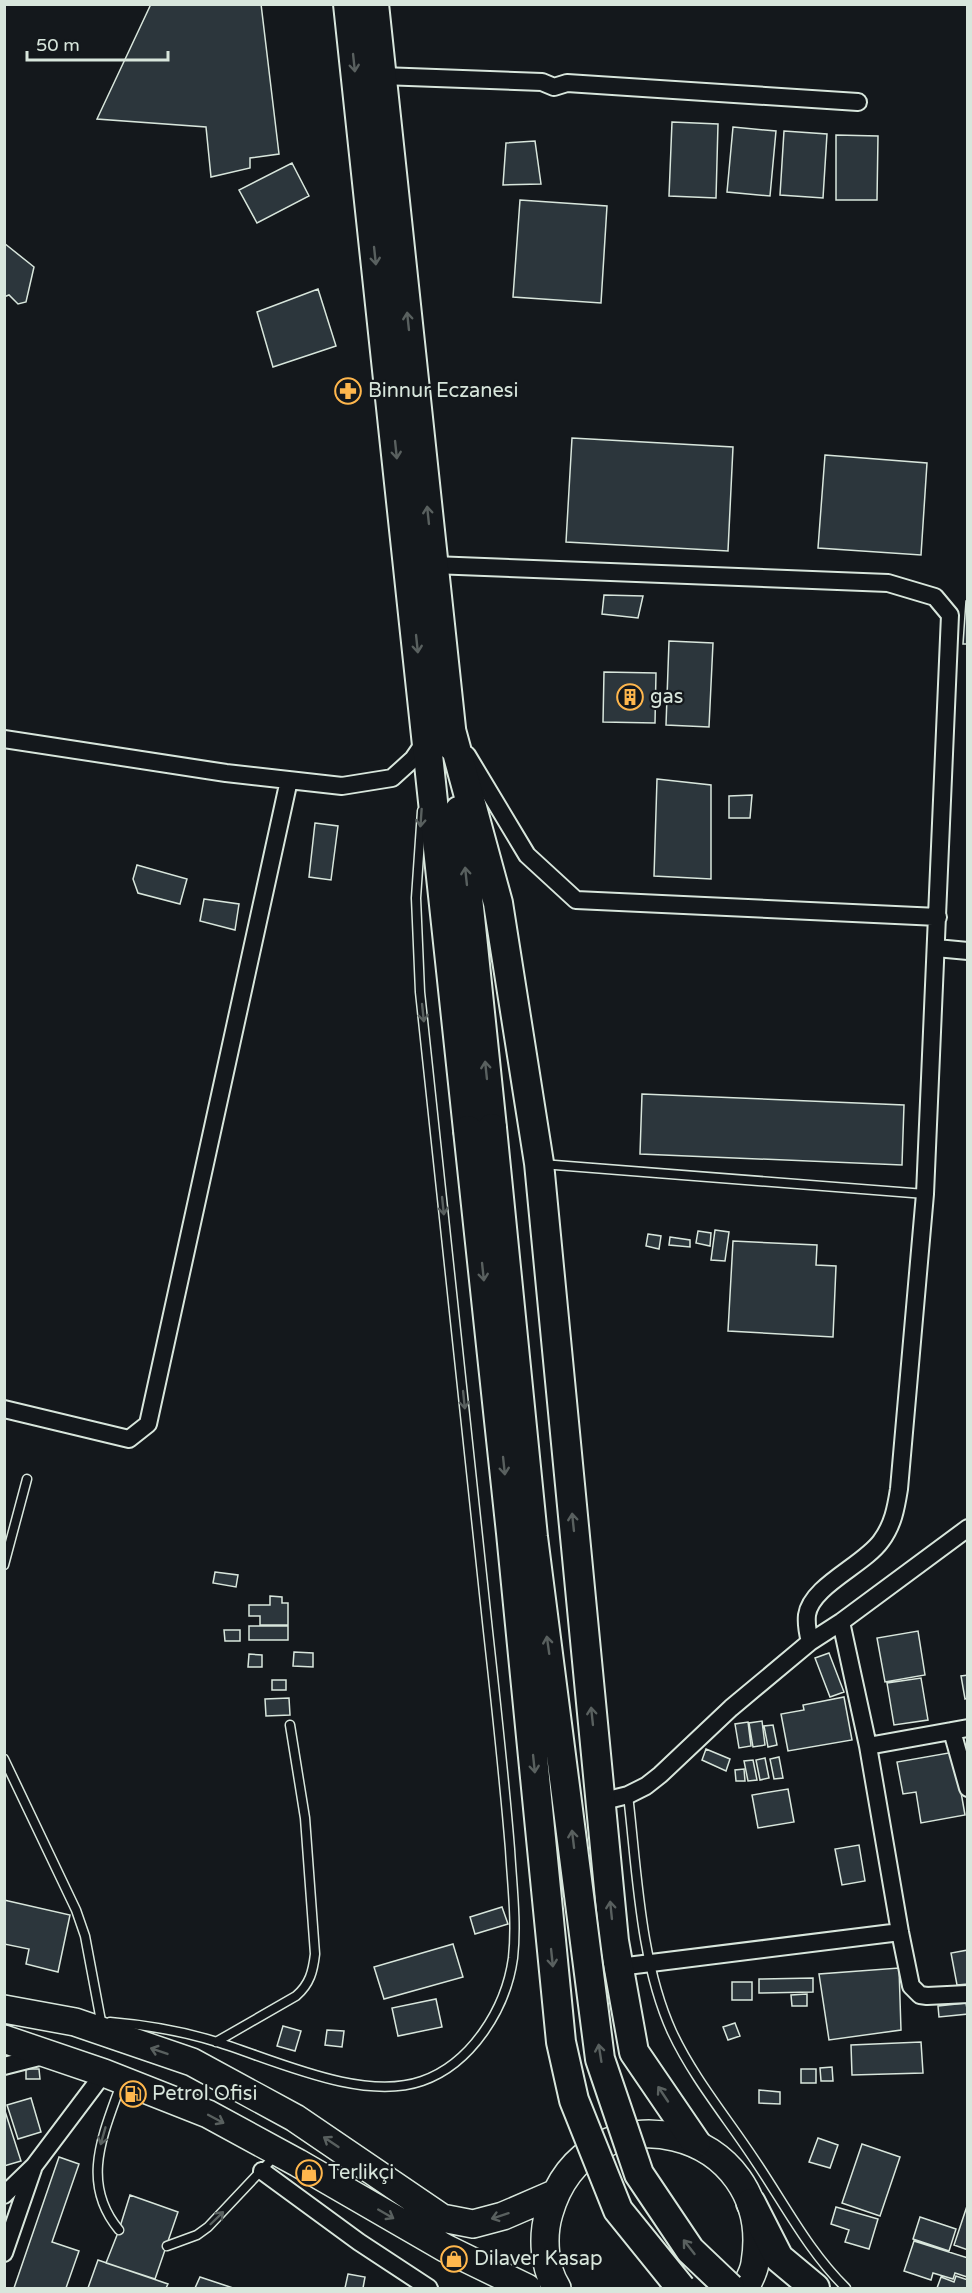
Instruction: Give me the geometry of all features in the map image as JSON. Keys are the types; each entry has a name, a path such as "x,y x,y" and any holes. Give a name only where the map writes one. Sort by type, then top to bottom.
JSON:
{"highway":[{"path":"348,4 439,734 480,1129 513,1545 561,2042 574,2100 618,2210 681,2289"},
{"path":"374,4 434,565 439,734 498,903 539,1163 614,1941 634,2052 696,2143"},
{"path":"480,1129 600,2059 639,2174 690,2250 730,2289"},
{"path":"751,2203 779,2258 815,2289"}],"main road":[{"path":"4,2010 88,2022 192,2062 295,2118 442,2218 473,2224 503,2216 554,2194"},
{"path":"4,2039 113,2077 208,2115 270,2161 527,2289"},
{"path":"557,2289 546,2255 546,2224 554,2194 573,2166 599,2146 631,2135 664,2133 696,2143 720,2158 739,2178 751,2203 758,2234 755,2265 745,2289"}],"street":[{"path":"382,76 542,82 554,87 567,84 858,102"},
{"path":"434,565 888,583 935,597 950,615 925,1194 907,1419 896,1511 880,1543 826,1587 810,1604 807,1615 810,1642"},
{"path":"4,739 226,773 342,786 392,778 439,734 527,855 576,900 938,917"},
{"path":"4,1409 129,1439 148,1424 289,780"},
{"path":"936,948 968,951"},
{"path":"600,1802 628,1795 660,1775 738,1702 810,1642 841,1622 968,1528"},
{"path":"841,1622 868,1746 911,1986 915,1991 927,1996 968,1995"},
{"path":"868,1746 960,1729 968,1788"},
{"path":"619,1967 900,1932"},
{"path":"4,2066 50,2054"},
{"path":"4,2195 34,2166 113,2077"},
{"path":"270,2161 359,2242 429,2289"},
{"path":"4,2253 34,2166"}],"lane":[{"path":"4,1759 76,1910 85,1936 88,2022 174,2030 306,2072 370,2087 398,2086 420,2082 441,2073 459,2059 476,2040 499,2006 513,1959 513,1893 506,1792 420,992 416,898 439,734"},
{"path":"539,1163 925,1194"},
{"path":"4,1564 27,1479"},
{"path":"216,2042 296,1996 304,1989 314,1968 314,1922 306,1818 290,1725"},
{"path":"628,1795 649,1963 661,2003 689,2064 755,2160 805,2239 846,2289"},
{"path":"113,2077 97,2174 99,2196 109,2218 119,2230"},
{"path":"167,2246 197,2235 208,2227 270,2161"}],"building":[{"path":"151,4 261,4 279,154 250,158 250,168 211,177 206,127 97,119"},
{"path":"672,122 718,124 716,198 669,196"},
{"path":"733,127 776,131 770,196 727,192"},
{"path":"784,131 827,134 823,198 780,195"},
{"path":"836,135 878,136 877,200 836,200"},
{"path":"535,141 541,184 503,185 506,143"},
{"path":"292,163 309,196 257,223 239,190"},
{"path":"520,200 607,206 601,303 513,297"},
{"path":"4,243 34,267 26,302 18,304 9,295 4,297"},
{"path":"318,289 336,346 273,367 257,312"},
{"path":"572,438 733,447 728,551 566,542"},
{"path":"825,455 927,463 921,555 818,548"},
{"path":"604,595 643,596 638,618 602,614"},
{"path":"966,601 968,601 968,644 963,644"},
{"path":"669,641 713,643 709,727 666,725"},
{"name":"gas","path":"604,672 656,673 655,723 603,722"},
{"path":"657,779 711,785 711,879 654,876"},
{"path":"752,795 750,818 729,818 729,796"},
{"path":"315,823 338,826 331,880 309,877"},
{"path":"137,865 187,879 180,904 138,893 133,879"},
{"path":"204,899 239,904 235,930 200,921"},
{"path":"642,1094 904,1105 902,1165 640,1154"},
{"path":"715,1230 729,1232 725,1261 711,1260"},
{"path":"698,1231 711,1233 710,1246 696,1243"},
{"path":"648,1234 661,1236 659,1249 646,1246"},
{"path":"670,1237 690,1240 690,1247 669,1245"},
{"path":"733,1241 817,1245 816,1265 836,1266 833,1337 728,1331"},
{"path":"215,1572 238,1575 236,1587 213,1583"},
{"path":"270,1596 282,1597 282,1603 288,1603 288,1625 260,1625 260,1616 249,1616 249,1605 270,1605"},
{"path":"249,1626 288,1626 288,1640 249,1640"},
{"path":"224,1630 240,1630 240,1641 225,1641"},
{"path":"918,1631 925,1675 885,1682 877,1638"},
{"path":"294,1652 313,1653 313,1667 293,1666"},
{"path":"829,1653 844,1692 830,1697 815,1658"},
{"path":"249,1654 262,1655 262,1667 248,1667"},
{"path":"968,1675 968,1698 965,1699 961,1676"},
{"path":"921,1678 928,1720 894,1725 887,1683"},
{"path":"272,1680 286,1680 286,1690 272,1690"},
{"path":"844,1697 852,1740 788,1751 781,1714 804,1710 803,1705"},
{"path":"289,1698 290,1715 266,1716 265,1699"},
{"path":"762,1721 765,1745 753,1747 749,1723"},
{"path":"748,1722 751,1746 739,1748 735,1724"},
{"path":"773,1725 777,1745 768,1747 764,1726"},
{"path":"706,1749 730,1759 726,1771 702,1760"},
{"path":"954,1752 965,1815 921,1823 916,1792 903,1794 897,1762"},
{"path":"779,1757 783,1778 774,1779 770,1759"},
{"path":"765,1758 769,1778 760,1780 756,1760"},
{"path":"753,1760 757,1780 748,1781 744,1761"},
{"path":"744,1769 745,1781 736,1781 735,1770"},
{"path":"788,1789 794,1822 758,1828 752,1795"},
{"path":"859,1845 865,1881 842,1885 835,1849"},
{"path":"4,1900 70,1915 58,1972 26,1964 29,1949 4,1944"},
{"path":"502,1907 508,1924 475,1934 470,1917"},
{"path":"453,1944 463,1977 384,1999 374,1967"},
{"path":"968,1950 968,1984 957,1985 951,1953"},
{"path":"899,1968 901,2030 829,2040 819,1974"},
{"path":"813,1978 813,1992 759,1993 759,1979"},
{"path":"732,1982 752,1982 752,2000 732,2000"},
{"path":"807,1994 807,2006 792,2006 791,1995"},
{"path":"436,1999 442,2027 398,2036 392,2008"},
{"path":"966,2003 968,2014 939,2017 938,2006"},
{"path":"735,2023 740,2036 728,2040 723,2027"},
{"path":"283,2026 301,2031 295,2051 277,2046"},
{"path":"327,2030 344,2031 342,2047 325,2045"},
{"path":"921,2042 923,2073 852,2075 851,2045"},
{"path":"832,2067 833,2081 821,2081 820,2068"},
{"path":"26,2069 39,2069 40,2079 26,2079"},
{"path":"801,2069 816,2069 816,2083 801,2083"},
{"path":"759,2090 780,2092 780,2104 759,2103"},
{"path":"31,2098 41,2132 18,2139 7,2105"},
{"path":"4,2108 21,2161 4,2166"},
{"path":"818,2138 838,2145 830,2168 809,2162"},
{"path":"862,2144 900,2157 880,2216 842,2203"},
{"path":"59,2157 79,2164 52,2242 79,2251 66,2288 14,2288"},
{"path":"130,2195 178,2212 155,2279 106,2263"},
{"path":"968,2203 968,2250 954,2245"},
{"path":"836,2207 878,2219 869,2249 845,2242 849,2230 831,2224"},
{"path":"920,2217 956,2229 949,2251 913,2239"},
{"path":"914,2241 968,2258 967,2277 955,2273 953,2279 933,2273 931,2280 904,2271"},
{"path":"98,2260 168,2284 166,2288 88,2288"},
{"path":"348,2274 365,2277 363,2288 345,2288"},
{"path":"956,2276 968,2280 968,2288 937,2288 941,2277 954,2282"},
{"path":"200,2277 233,2288 195,2288"}],"place":[{"name":"Binnur Eczanesi","path":"348,391"},
{"name":"gas","path":"630,697"},
{"name":"Petrol Ofisi","path":"133,2094"},
{"name":"Terlikçi","path":"309,2173"},
{"name":"Dilaver Kasap","path":"454,2259"}]}
